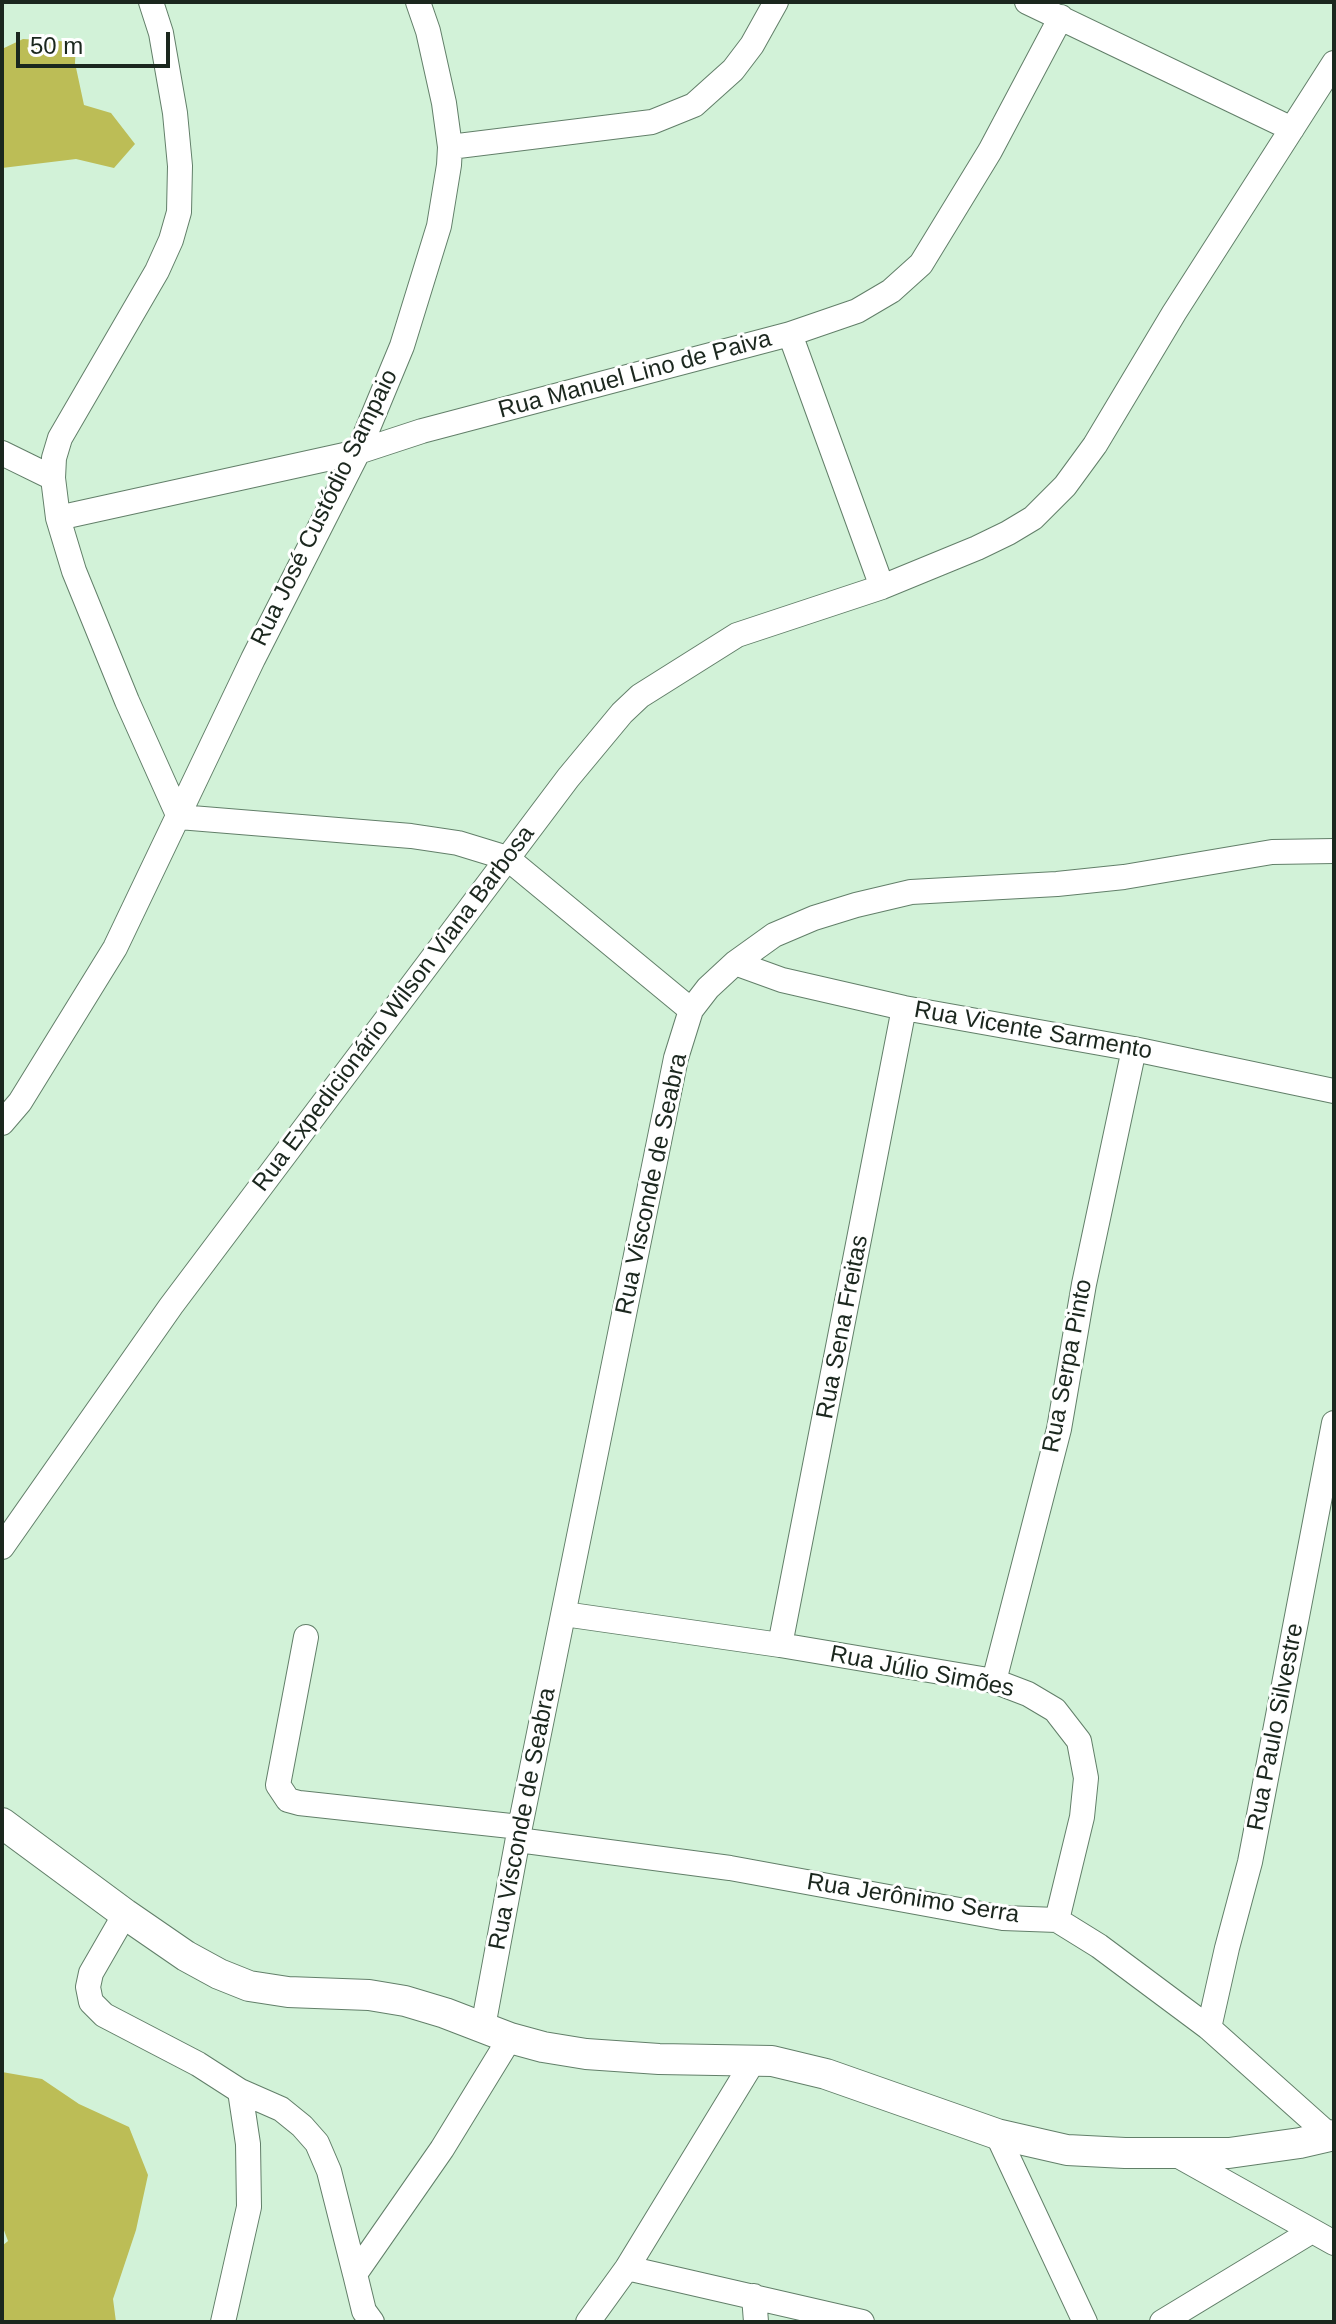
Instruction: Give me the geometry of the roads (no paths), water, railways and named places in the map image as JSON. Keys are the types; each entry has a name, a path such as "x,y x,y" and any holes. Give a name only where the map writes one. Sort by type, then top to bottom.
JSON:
{"street":[{"path":"151,2 161,33 175,113 180,166 179,212 157,271 60,438 54,458 53,478 58,518 74,571 179,817 411,836 458,843 507,858 691,1010"},
{"name":"Rua José Custódio Sampaio","path":"2,1123 20,1102 115,948 260,645 358,452 402,346 439,226 450,147 444,103 428,31 418,2"},
{"path":"450,147 652,122 694,105 733,70 752,45 776,2"},
{"path":"1027,2 1292,129"},
{"name":"Rua Manuel Lino de Paiva","path":"58,518 358,452 422,431 790,334 857,311 891,291 921,264 975,177 1061,17"},
{"name":"Rua Expedicionário Wilson Viana Barbosa","path":"2,1547 171,1306 507,858 622,713 640,696 737,635 882,587 1008,533 1033,518 1065,486 1095,445 1174,313 1292,129 1323,99 1334,63"},
{"path":"790,334 882,587"},
{"path":"2,453 53,478"},
{"name":"Rua Visconde de Seabra","path":"496,2033 519,1834 676,1058 691,1010 708,988 735,963 774,935 814,918 911,892 1071,883 1272,852 1334,851"},
{"name":"Rua Vicente Sarmento","path":"735,963 782,980 904,1008 1134,1049 1334,1091"},
{"name":"Rua Sena Freitas","path":"780,1645 904,1008"},
{"name":"Rua Serpa Pinto","path":"994,1681 1059,1429 1087,1269 1134,1049"},
{"name":"Rua Paulo Silvestre","path":"1209,2028 1250,1862 1334,1423"},
{"name":"Rua Júlio Simões","path":"564,1614 780,1645 994,1681 1028,1694 1055,1710 1079,1741 1086,1778 1082,1817 1057,1920"},
{"name":"Rua Jerônimo Serra","path":"306,1637 278,1785 288,1800 730,1868 1003,1918 1057,1920 1099,1946 1209,2028 1332,2136"},
{"path":"2,1823 186,1956 249,1986 288,1992 369,1995 445,2013 543,2047 586,2054 772,2061 826,2074 997,2134 1067,2150 1229,2153 1332,2136"},
{"path":"125,1914 91,1973 88,1987 91,2002 104,2015 198,2064 240,2091 281,2109 317,2143 329,2171 364,2311 372,2322"},
{"path":"355,2274 442,2149 496,2033"},
{"path":"588,2322 627,2268 754,2060"},
{"path":"223,2322 249,2207 248,2144 240,2091"},
{"path":"997,2134 1085,2322"},
{"path":"1175,2154 1334,2243"},
{"path":"1162,2322 1312,2231"},
{"path":"627,2268 852,2321"},
{"path":"754,2296 756,2322"}]}
